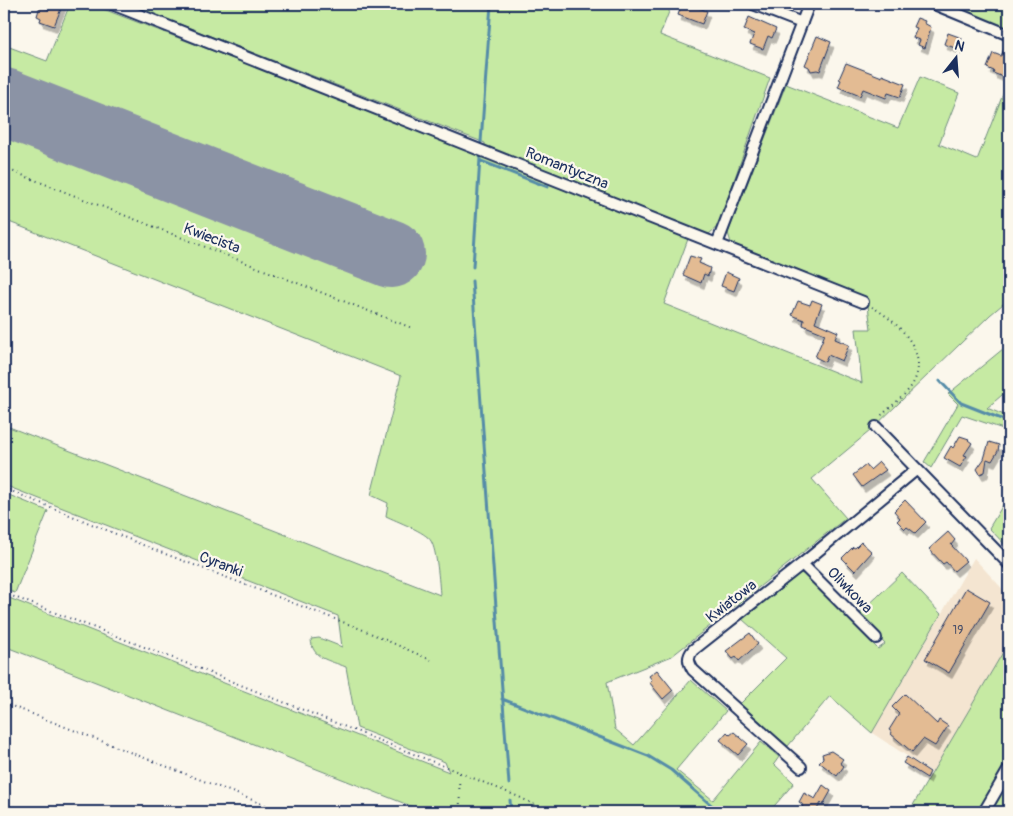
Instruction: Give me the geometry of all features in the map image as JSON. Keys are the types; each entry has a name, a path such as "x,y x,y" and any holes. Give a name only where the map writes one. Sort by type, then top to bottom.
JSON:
{"street":[{"name":"Romantyczna","path":"112,4 864,302"},
{"path":"753,4 802,23"},
{"path":"717,244 809,4"},
{"path":"934,4 1009,35"},
{"path":"879,424 917,469 1009,564"},
{"name":"Kwiatowa","path":"801,767 693,670 688,658 693,650 802,564 917,469"},
{"name":"Oliwkowa","path":"802,564 876,638"},
{"path":"984,812 1009,769"}],"path":[{"name":"Kwiecista","path":"4,168 412,328"},
{"path":"864,302 899,326 909,337 919,366 912,385 882,415 879,424"},
{"name":"Cyranki","path":"4,488 164,554 361,629 431,660"},
{"path":"4,593 178,660 519,797 547,812"},
{"path":"4,703 283,812"},
{"path":"459,773 460,812"}],"shaded area":[{"path":"974,558 1009,596 1009,642 933,773 872,733"}],"green space":[{"path":"70,4 90,4 684,234 688,239 664,304 862,383 856,329 871,329 867,298 736,246 731,243 728,233 786,84 898,128 920,77 959,93 939,144 977,160 1009,79 1009,299 870,431 812,479 846,518 672,656 607,682 615,729 634,745 691,680 726,711 676,770 713,800 761,742 779,757 774,764 794,783 769,812 426,812 4,646 4,596 449,772 445,762 357,728 346,667 322,658 314,651 312,646 311,639 319,638 342,647 338,616 4,485 4,425 440,595 436,559 431,541 417,530 386,516 388,503 371,495 401,376 4,220 4,45 47,61"},
{"path":"128,4 672,4 660,35 770,78 718,226 709,234 701,233 485,147 485,143"},
{"path":"943,4 1009,4 1009,31"},
{"path":"1009,344 1009,389 987,408 1009,417 1009,431 962,415 931,468 924,462 958,404 948,394"},
{"path":"4,493 48,511 15,593 4,589"},
{"path":"1009,495 1009,549 989,528"},
{"path":"800,573 806,575 878,649 885,644 858,615 902,573 941,614 872,733 830,696 788,746 740,704 786,658 742,619"},
{"path":"1009,642 1009,761 979,812 909,812"},
{"path":"1009,773 1009,812 986,812"}],"building":[{"path":"52,4 63,4 54,26 40,21 41,18 37,16 40,6 50,10"},
{"path":"682,4 700,4 699,8 707,11 702,24 678,15"},
{"path":"749,17 776,29 772,38 768,36 763,49 750,44 754,34 744,30"},
{"path":"917,18 925,21 924,23 931,27 925,48 918,45 920,40 913,38 917,28 913,27"},
{"path":"948,33 962,38 958,49 944,44"},
{"path":"817,36 831,42 820,71 811,71 805,65"},
{"path":"1007,42 1009,42 1009,63 1003,77 987,68 993,53 1001,56"},
{"path":"846,63 905,84 900,97 888,93 886,98 863,89 860,96 838,87 841,80 839,79"},
{"path":"690,256 701,259 699,263 710,268 708,276 704,274 701,283 683,275"},
{"path":"726,272 739,278 734,291 721,286"},
{"path":"812,300 822,304 815,322 838,332 835,339 849,345 842,361 828,355 825,362 815,357 825,334 803,325 804,320 792,315 798,301 810,305"},
{"path":"960,436 969,439 972,443 964,455 967,456 960,467 944,458"},
{"path":"989,442 999,445 998,451 992,461 987,459 985,472 980,474 977,469 984,459"},
{"path":"879,462 886,470 862,487 853,475 866,465 870,470"},
{"path":"905,500 926,522 915,533 907,527 905,529 897,521 900,518 894,511"},
{"path":"948,532 955,540 951,545 966,561 954,571 946,562 943,564 929,549"},
{"path":"861,542 872,552 855,571 842,558"},
{"path":"966,588 990,602 949,673 925,659"},
{"path":"750,633 758,644 739,661 736,657 733,659 726,651"},
{"path":"657,670 673,690 663,699 649,682 652,680 649,676"},
{"path":"905,694 937,724 939,720 948,726 935,746 923,739 912,752 891,734 892,732 889,730 899,714 892,707"},
{"path":"727,732 730,735 734,732 748,744 738,755 720,740"},
{"path":"831,751 843,759 840,763 844,766 837,776 819,762 823,758 822,754"},
{"path":"907,757 930,772 927,778 903,763"},
{"path":"823,785 831,791 823,805 821,803 815,812 804,812 802,804 799,802 804,793 815,799"}],"waterway":[{"path":"481,142 491,4"},
{"path":"473,267 480,158"},
{"path":"481,161 548,187"},
{"path":"472,281 509,784"},
{"path":"940,381 961,403 1009,422"},
{"path":"502,699 648,756 671,770 719,812"},
{"path":"510,800 511,812"}],"runway":[{"path":"4,102 391,254"}]}
